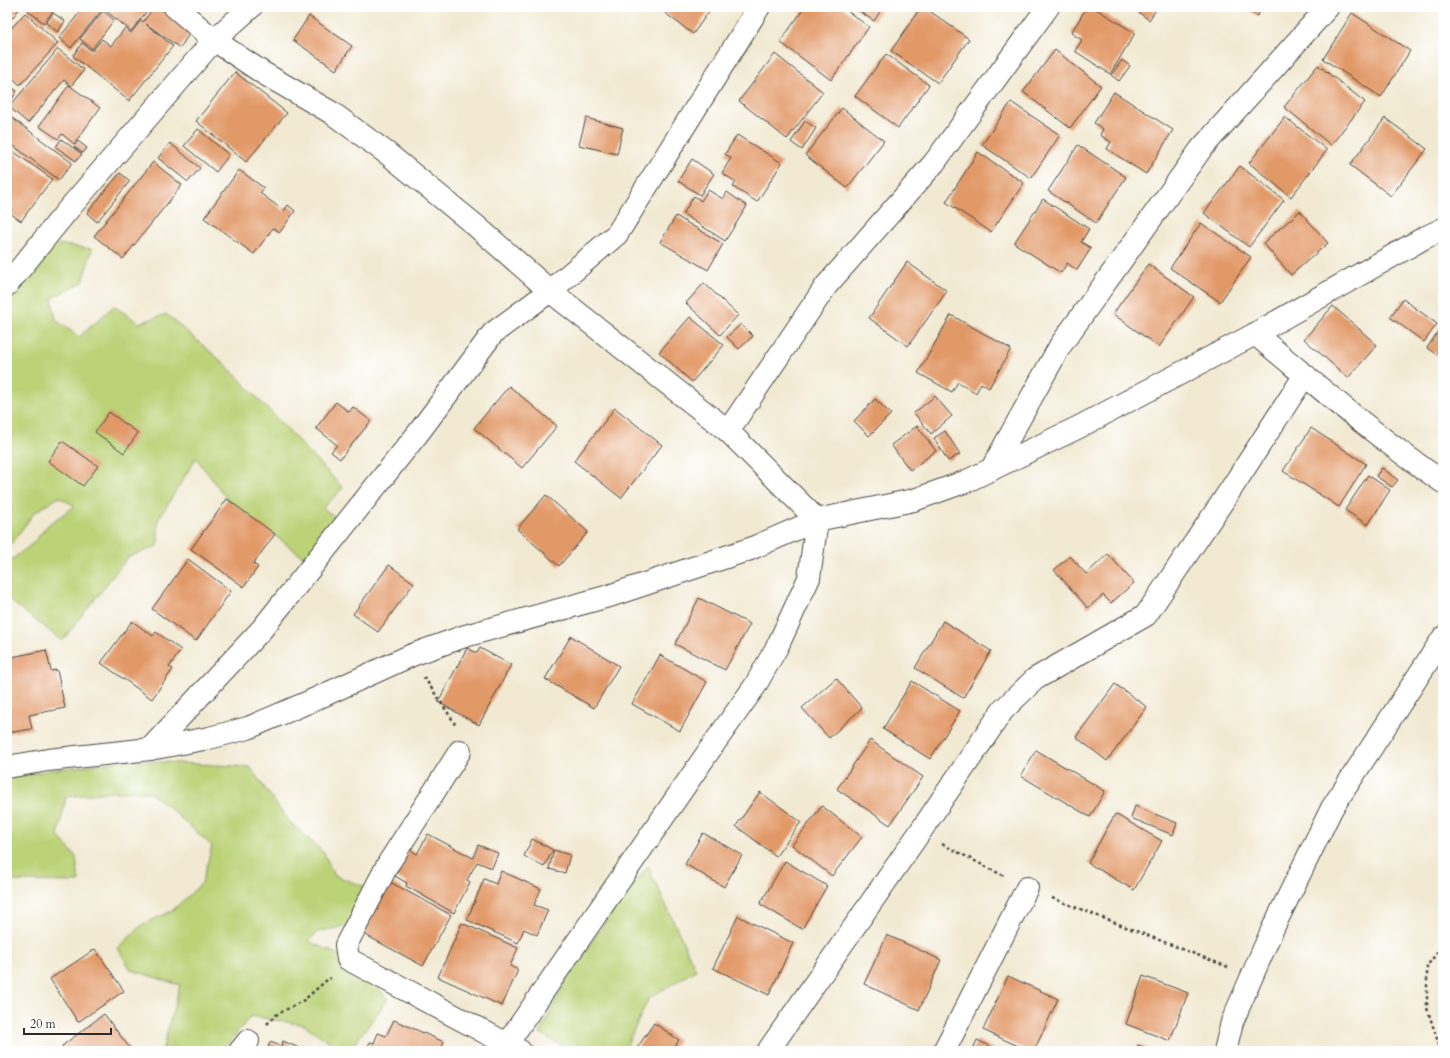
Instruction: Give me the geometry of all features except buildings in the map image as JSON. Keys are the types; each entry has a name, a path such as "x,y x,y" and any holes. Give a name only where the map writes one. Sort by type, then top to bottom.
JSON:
{"street":[{"path":"176,7 214,40 263,73 332,113 388,154 475,225 550,291 728,431 817,520"},
{"path":"7,285 67,211 214,40 251,7"},
{"path":"150,749 262,629 419,432 493,334 550,291 617,234 759,7"},
{"path":"728,431 826,286 934,163 1048,7"},
{"path":"991,470 1060,346 1201,149 1328,7"},
{"path":"7,767 48,760 150,749 209,738 248,728 412,655 465,636 609,596 750,549 817,520 914,500 967,481 1079,427 1255,334 1434,234 1443,214"},
{"path":"1255,334 1361,422 1416,464 1443,482"},
{"path":"768,1051 920,832 1002,710 1035,679 1146,614 1229,492 1305,375"},
{"path":"460,751 388,864 346,945 348,960 510,1049 709,751 755,686 778,645 809,578 817,520"},
{"path":"1225,1051 1232,1022 1273,928 1332,808 1443,638"},
{"path":"944,1051 1027,888"}],"path":[{"path":"412,655 425,680 454,722 460,751"},
{"path":"920,832 1027,888 1252,977"},
{"path":"1441,1051 1427,1008 1427,966 1443,945"},
{"path":"244,1047 276,1015 304,1000 328,979 362,967"}],"green space":[{"path":"57,244 92,249 83,282 52,298 56,320 79,337 114,306 139,323 166,314 226,365 343,488 323,508 335,517 307,560 227,499 196,458 158,520 158,546 128,557 62,641 7,598 7,563 31,545 49,524 75,506 59,497 34,513 12,543 7,545 7,297"},
{"path":"130,760 250,767 286,818 324,853 334,875 365,887 350,925 318,932 308,941 354,962 388,999 349,1051 344,1051 304,1025 251,1016 222,1051 162,1051 180,985 131,970 118,948 143,924 172,911 202,883 212,846 149,792 107,792 66,797 58,836 76,857 79,882 7,881 7,778 51,770"},
{"path":"648,866 696,970 649,998 626,1047 619,1051 569,1051 540,1033 567,978 615,908"}]}
